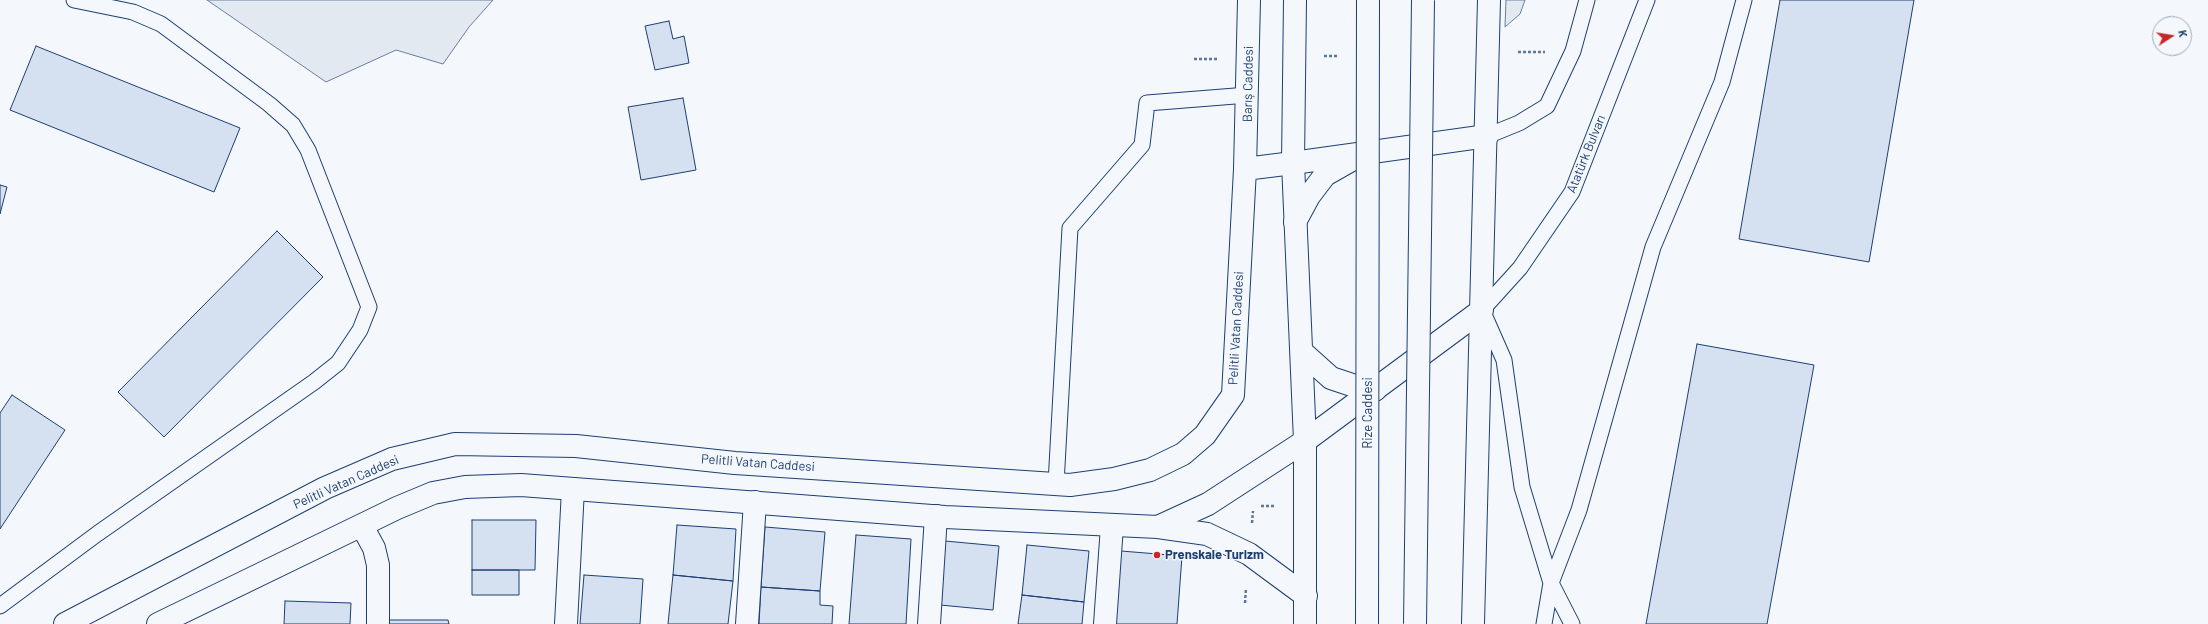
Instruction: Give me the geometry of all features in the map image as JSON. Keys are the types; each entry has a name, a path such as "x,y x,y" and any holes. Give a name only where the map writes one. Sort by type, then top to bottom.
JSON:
{"main road":[{"name":"Barış Caddesi","path":"1245,169 1248,95 1249,0"},
{"path":"1295,0 1293,163 1306,441 1305,624"},
{"name":"Rize Caddesi","path":"1367,624 1368,0"},
{"path":"1415,624 1423,0"},
{"path":"1473,624 1487,136 1489,0"},
{"path":"1245,169 1487,136"},
{"path":"1296,222 1309,196 1325,175 1365,153"},
{"name":"Pelitli Vatan Caddesi","path":"65,624 325,488 392,459 455,444 576,446 735,463 1070,485 1114,479 1150,470 1183,454 1205,435 1233,395 1245,169"},
{"path":"1158,527 1208,504 1306,441 1482,310"},
{"path":"1302,352 1331,378 1352,385 1375,390"},
{"path":"158,624 397,508 433,493 465,487 521,485 936,516 1112,526 1158,527 1207,534 1249,554 1306,596"},
{"path":"566,624 573,489"},
{"path":"747,624 755,502"},
{"path":"930,624 936,516"},
{"path":"362,526 374,548 378,565 378,624"},
{"path":"1106,624 1112,526"}],"lane":[{"path":"0,606 104,529 314,382 338,363 360,330 369,307 308,150 293,125 268,104 161,24 133,12 74,0"},
{"path":"1487,136 1519,123 1547,106 1573,51 1587,0"},
{"name":"Atatürk Bulvarı","path":"1482,310 1520,268 1572,192 1647,0"},
{"path":"1544,624 1551,582 1579,510 1653,247 1722,82 1744,0"},
{"path":"1056,484 1070,228 1142,145 1147,103 1248,95"},
{"path":"1482,310 1504,360 1522,487 1551,582 1572,624"}],"shaded area":[{"path":"207,0 493,0 469,27 443,64 396,50 326,82"},
{"path":"1506,0 1525,0 1520,14 1505,27"}],"building":[{"path":"1780,0 1914,0 1869,262 1739,239"},
{"path":"669,21 673,39 684,36 689,63 655,70 645,26"},
{"path":"36,46 240,128 214,192 10,110"},
{"path":"683,98 696,170 641,180 628,107"},
{"path":"0,185 7,187 0,214"},
{"path":"277,231 323,277 164,437 118,392"},
{"path":"1697,344 1814,365 1767,624 1646,624"},
{"path":"12,395 65,430 0,529 0,413"},
{"path":"472,520 536,520 535,570 472,570"},
{"path":"677,525 736,529 733,581 673,575"},
{"path":"765,527 825,532 820,591 761,587"},
{"path":"856,535 911,539 906,624 849,624"},
{"path":"945,541 999,546 993,610 940,605"},
{"path":"1027,545 1089,551 1084,602 1022,595"},
{"path":"1121,551 1182,556 1177,624 1115,624"},
{"path":"472,570 519,570 519,595 472,595"},
{"path":"584,575 643,579 640,624 580,624"},
{"path":"673,575 733,581 728,624 668,624"},
{"path":"761,587 820,591 820,605 833,606 832,624 759,624"},
{"path":"1022,595 1084,602 1082,624 1018,624"},
{"path":"285,601 351,603 350,624 284,624"},
{"path":"383,620 448,620 449,624 383,624"}],"place":[{"name":"Prenskale Turizm","path":"1157,555"}]}
